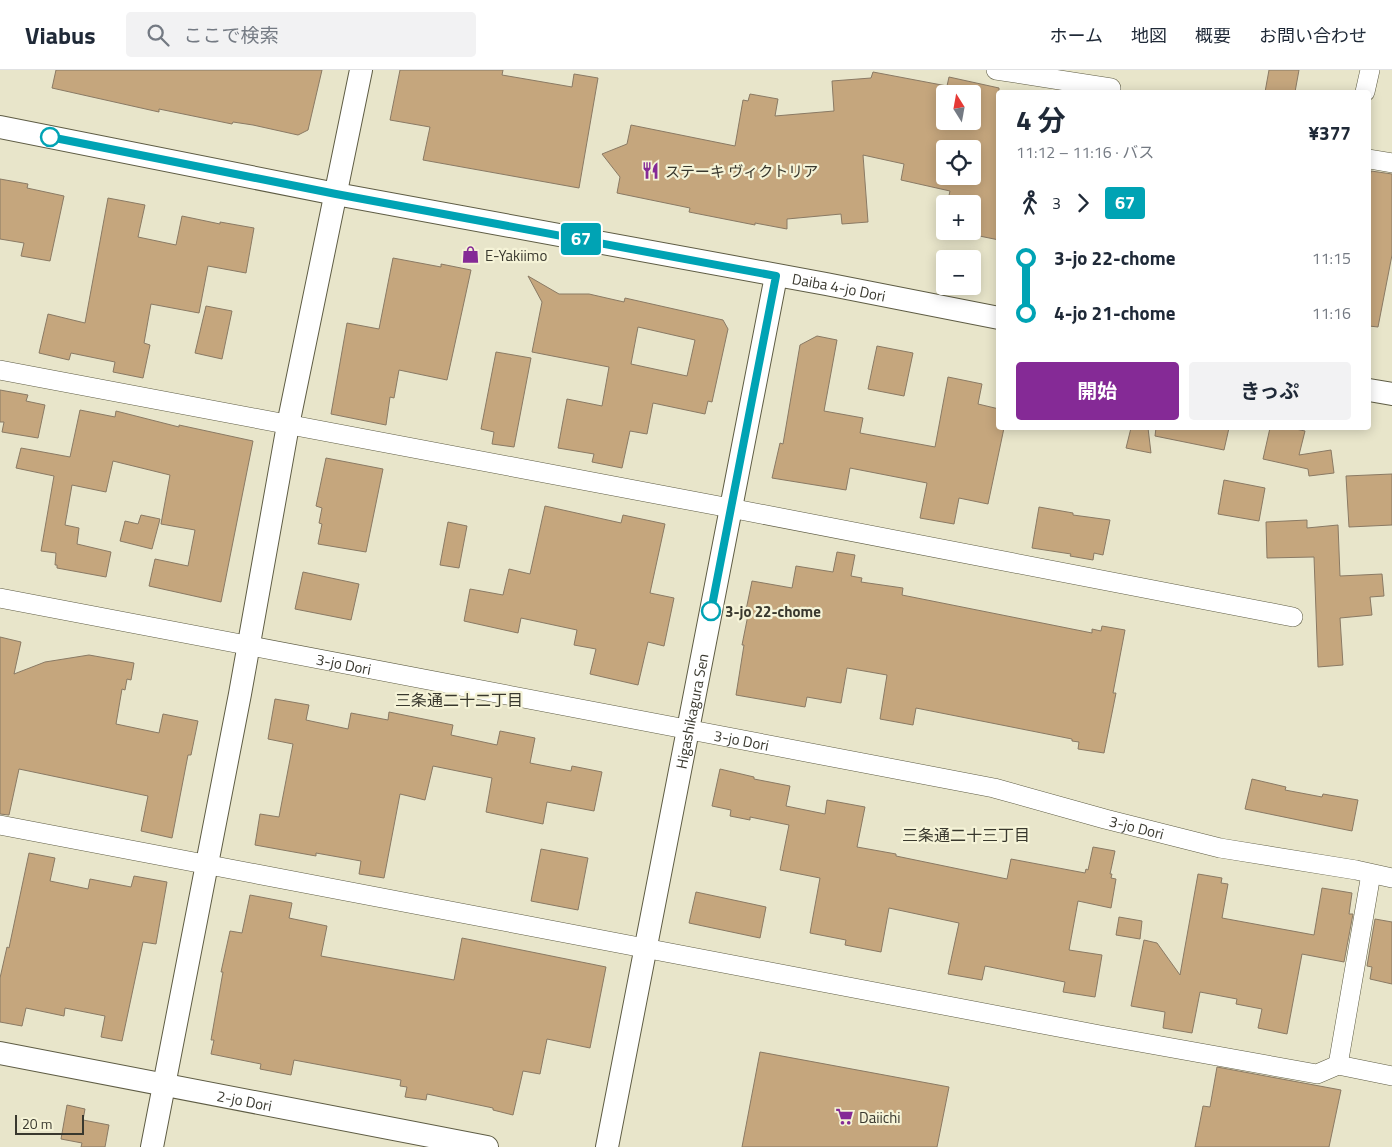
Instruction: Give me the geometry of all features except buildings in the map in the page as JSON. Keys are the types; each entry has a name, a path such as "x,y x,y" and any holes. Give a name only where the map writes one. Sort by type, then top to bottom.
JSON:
{"street":[{"path":"152,1147 248,646 288,425 361,70"},
{"path":"996,70 1111,88"},
{"path":"1365,90 1370,70"},
{"name":"Daiba 4-jo Dori","path":"0,127 336,194 996,317"},
{"path":"1371,159 1392,163"},
{"name":"Higashikagura Sen","path":"607,1147 776,276"},
{"path":"0,370 1293,617"},
{"path":"1371,390 1392,394"},
{"name":"3-jo Dori","path":"0,598 994,788 1105,820 1220,848 1392,878"},
{"path":"0,825 646,947 1100,1036 1316,1074 1338,1065 1392,1076"},
{"path":"1338,1065 1371,874"},
{"name":"2-jo Dori","path":"0,1053 487,1147"}],"bus line":[{"name":"67","path":"50,137 336,194 776,276 711,611"}],"place":[{"name":"ステーキ ヴィクトリア","path":"651,171"},
{"name":"E-Yakiimo","path":"471,255"},
{"name":"3-jo 22-chome","path":"711,611"},
{"name":"Daiichi","path":"845,1117"}],"district":[{"name":"三条通二十二丁目","path":"459,700"},
{"name":"三条通二十三丁目","path":"966,835"}]}
